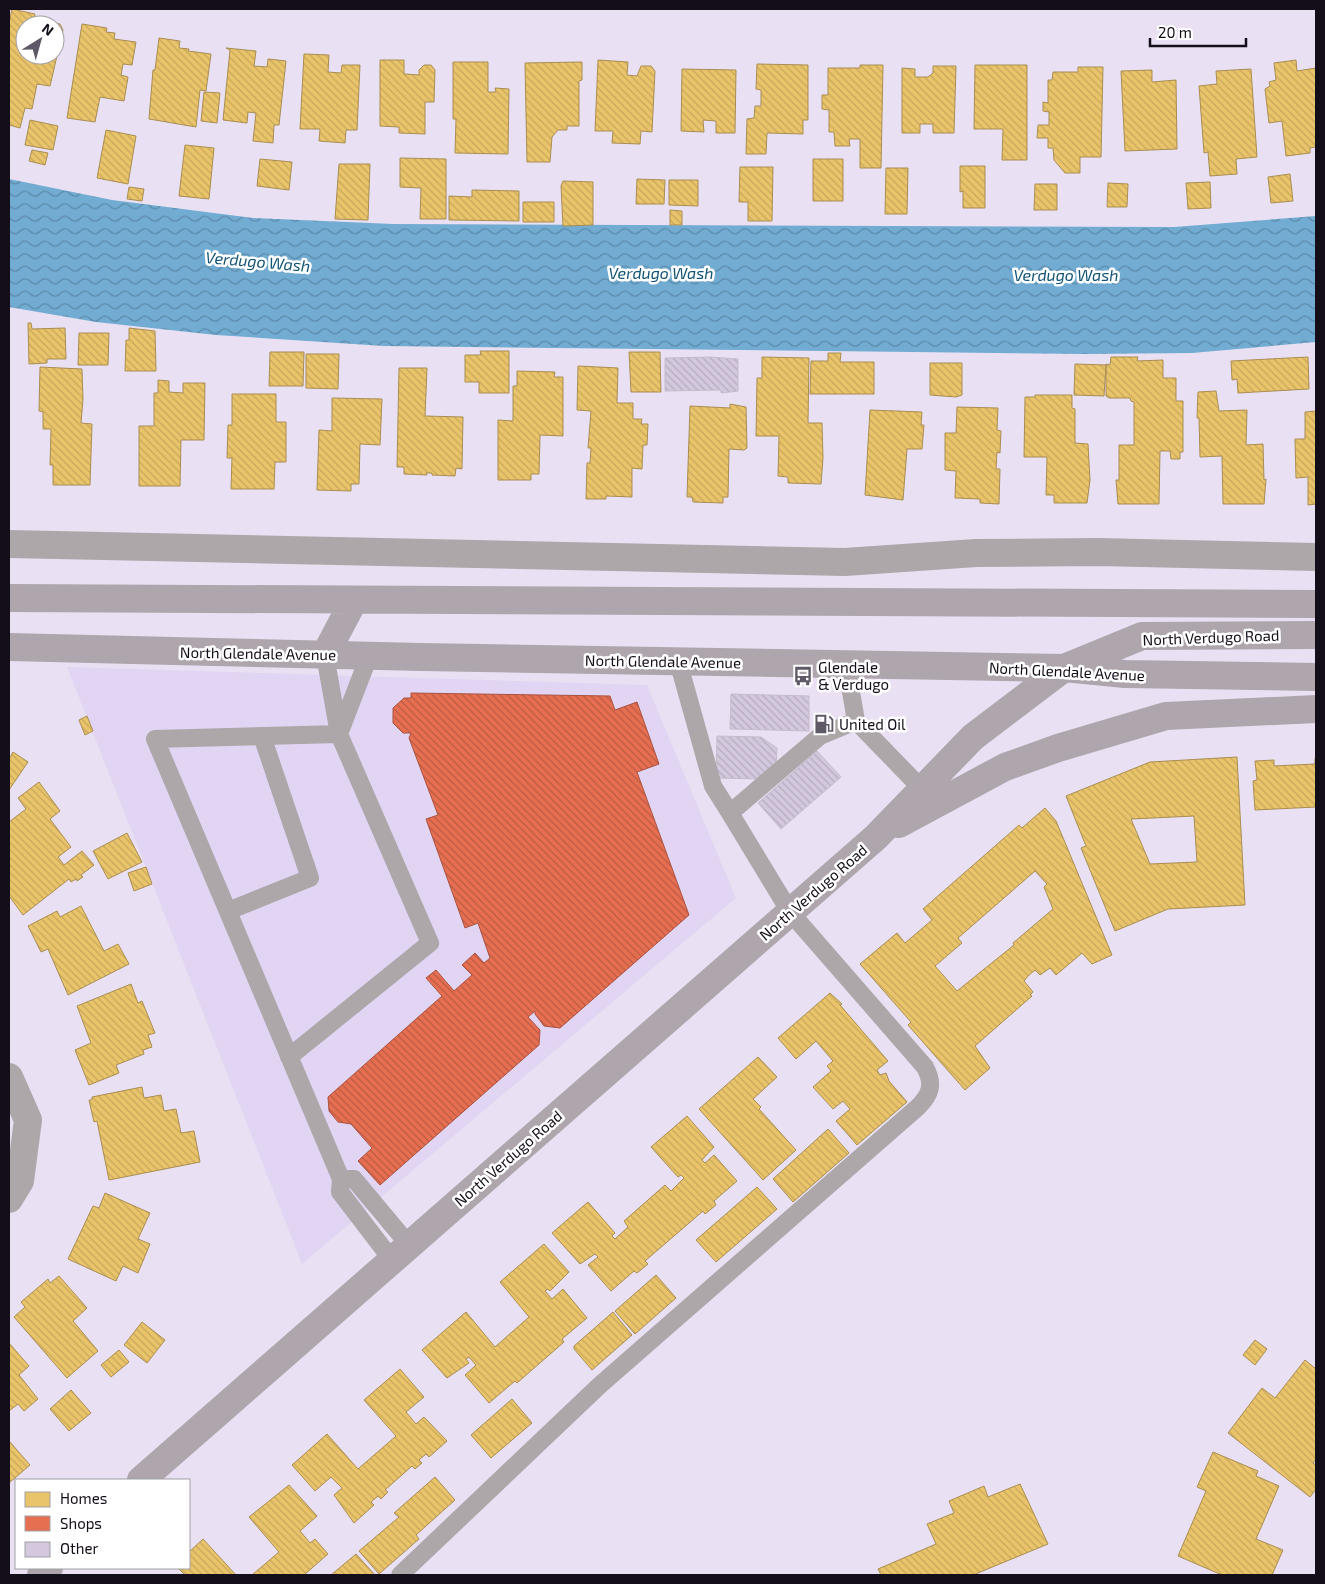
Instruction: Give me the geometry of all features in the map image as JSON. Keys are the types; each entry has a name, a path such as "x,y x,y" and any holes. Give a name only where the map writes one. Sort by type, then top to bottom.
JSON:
{"main road":[{"path":"9,598 1316,604"},
{"path":"325,655 354,600"},
{"name":"North Verdugo Road","path":"142,1479 876,837 973,736 1064,668 1142,636 1316,635"},
{"name":"North Glendale Avenue","path":"9,647 369,656 1064,668 1125,674 1316,677"},
{"name":"North Verdugo Road","path":"876,837 1006,767 1058,748 1166,716 1316,708"}],"street":[{"path":"9,544 844,562 985,553 1098,552 1316,557"},
{"path":"9,1077 28,1120 20,1181 9,1199"}],"lane":[{"path":"289,1057 430,943 339,734 325,655"},
{"path":"339,734 369,656"},
{"path":"400,1575 600,1385 926,1099 931,1088 931,1078 925,1067 790,912 713,786 678,661"},
{"path":"846,663 856,721 922,789"},
{"path":"730,813 820,736 856,721"},
{"path":"339,734 155,739 341,1179 340,1192 401,1252"},
{"path":"228,911 310,878 262,736"}],"shaded area":[{"path":"67,667 647,685 736,898 302,1264"}],"water":[{"name":"Verdugo Wash","path":"9,179 112,200 253,218 393,224 1174,227 1316,216 1316,342 1192,353 1084,354 384,346 216,335 96,322 9,307"}],"building: Homes":[{"path":"12,9 35,14 15,15 15,65 55,65 50,86 37,84 32,109 25,108 20,128 9,125 9,23"},
{"path":"82,24 107,28 106,32 115,33 114,39 136,42 132,65 123,64 121,75 128,77 124,101 100,97 95,122 67,118"},
{"path":"159,38 180,41 179,48 189,49 188,51 211,54 206,91 200,90 196,127 149,119 153,70 155,70"},
{"path":"226,48 256,51 254,66 267,67 268,59 286,61 279,125 274,125 273,143 253,141 256,113 248,112 247,123 223,120 230,50"},
{"path":"304,54 329,55 328,72 341,73 342,65 360,65 357,130 346,130 345,143 319,141 320,129 300,129"},
{"path":"380,60 404,60 404,74 419,75 419,70 424,65 431,65 435,70 434,102 425,102 425,134 399,133 399,127 380,126"},
{"path":"598,60 628,62 627,75 637,76 641,66 651,66 655,71 652,132 641,131 640,144 612,143 613,131 595,131"},
{"path":"1296,60 1297,71 1316,68 1316,147 1310,148 1310,153 1286,156 1282,121 1269,123 1265,89 1270,86 1269,82 1276,80 1274,63"},
{"path":"453,62 488,62 488,92 496,92 495,88 509,89 508,154 455,153 456,119 453,119"},
{"path":"582,62 582,80 579,81 579,126 567,126 567,130 558,130 552,137 550,162 527,162 525,63"},
{"path":"757,64 808,65 808,120 803,120 803,134 767,133 766,154 746,154 747,119 754,118 755,106 761,106 761,90 756,89"},
{"path":"860,65 883,65 881,168 860,168 860,139 849,139 850,146 835,146 834,132 829,132 829,110 822,109 822,95 828,95 828,68 860,68"},
{"path":"975,65 1027,65 1027,160 1002,160 1003,129 974,129"},
{"path":"933,66 956,66 954,133 933,133 933,124 920,124 920,133 902,133 902,68 915,69 915,77 928,77 933,73"},
{"path":"1078,67 1103,67 1101,157 1080,157 1080,173 1065,173 1054,160 1053,148 1048,148 1048,138 1037,138 1038,125 1049,125 1049,112 1043,111 1043,102 1048,103 1048,80 1052,80 1053,72 1078,72"},
{"path":"682,69 736,70 735,133 716,133 716,121 703,120 704,132 681,131"},
{"path":"1251,69 1257,157 1236,159 1237,174 1210,176 1208,152 1204,153 1199,86 1217,84 1216,71"},
{"path":"1152,70 1152,82 1176,80 1177,149 1125,151 1121,71"},
{"path":"204,92 220,93 217,123 201,121"},
{"path":"30,120 58,126 53,150 25,145"},
{"path":"106,130 136,136 128,184 97,178"},
{"path":"185,145 214,148 209,199 179,196"},
{"path":"32,150 48,153 45,165 29,161"},
{"path":"400,158 446,159 446,219 420,219 421,188 400,187"},
{"path":"260,159 292,162 289,190 257,186"},
{"path":"813,159 843,159 843,201 813,201"},
{"path":"339,164 370,164 368,220 335,219"},
{"path":"960,166 985,166 985,208 963,208 963,191 960,192"},
{"path":"740,167 773,167 772,221 748,221 748,202 739,202"},
{"path":"886,168 908,168 907,214 885,214"},
{"path":"1290,174 1293,201 1271,203 1268,177"},
{"path":"637,179 665,180 664,204 636,204"},
{"path":"669,180 698,180 698,206 669,205"},
{"path":"563,181 593,182 593,225 563,226 561,186"},
{"path":"1210,182 1211,208 1188,209 1186,183"},
{"path":"1108,183 1128,184 1127,207 1107,207"},
{"path":"1035,184 1057,184 1057,210 1034,210"},
{"path":"129,187 144,189 142,201 127,199"},
{"path":"472,190 519,191 519,221 449,220 449,196 472,197"},
{"path":"523,202 554,202 554,222 523,222"},
{"path":"670,210 682,211 682,225 670,225"},
{"path":"28,323 31,323 32,329 65,328 66,359 47,359 47,363 29,364"},
{"path":"129,328 155,331 156,371 125,371 126,340 129,340"},
{"path":"79,333 109,333 108,365 78,365"},
{"path":"480,351 509,351 509,393 479,393 479,382 465,382 465,355 481,355"},
{"path":"270,352 304,352 303,386 269,386"},
{"path":"629,352 660,352 661,392 631,392"},
{"path":"828,353 841,353 840,362 874,362 874,394 810,394 811,361 828,361"},
{"path":"306,354 339,354 338,389 306,388"},
{"path":"762,357 809,358 808,423 822,423 823,458 821,484 788,483 788,477 778,476 779,436 756,436 757,378 762,378"},
{"path":"1111,357 1138,357 1137,361 1163,360 1163,378 1176,378 1176,401 1183,401 1183,452 1180,452 1180,459 1171,459 1170,451 1160,451 1159,504 1118,504 1116,480 1119,480 1119,445 1134,445 1134,402 1130,398 1109,398 1106,396 1106,364 1110,365"},
{"path":"1308,357 1309,389 1238,393 1237,379 1232,380 1231,361"},
{"path":"930,363 962,363 962,395 956,397 930,395"},
{"path":"1075,364 1106,365 1104,396 1074,395"},
{"path":"578,366 618,368 617,403 633,403 633,419 642,419 641,424 648,424 647,445 643,445 642,469 632,468 632,497 606,496 606,499 586,499 587,463 590,463 591,448 588,448 591,411 577,410"},
{"path":"40,367 82,369 83,399 81,423 92,424 90,485 53,485 53,465 50,465 51,429 43,429 43,412 39,411"},
{"path":"399,368 427,368 425,416 463,417 462,469 456,468 455,476 432,475 432,473 426,473 427,475 404,474 404,467 397,467"},
{"path":"517,371 555,372 554,377 563,377 563,436 540,435 539,474 531,474 531,480 498,480 498,420 513,421 513,386 517,386"},
{"path":"158,380 169,381 169,392 183,393 183,383 205,383 204,440 181,440 180,486 139,486 139,426 154,426 154,393 158,393"},
{"path":"1216,391 1219,411 1247,410 1246,445 1263,444 1264,480 1266,479 1264,504 1223,504 1222,456 1200,457 1199,418 1197,418 1198,392"},
{"path":"232,394 276,394 276,422 286,422 286,462 275,462 274,489 231,489 232,458 227,458 228,425 232,425"},
{"path":"1035,395 1072,395 1072,408 1075,409 1075,443 1088,444 1090,480 1087,503 1054,503 1054,495 1046,495 1047,457 1024,457 1025,397 1035,397"},
{"path":"332,398 382,399 380,445 360,444 359,484 351,484 351,491 317,490 319,430 332,431"},
{"path":"730,404 746,407 747,448 744,450 729,449 728,497 723,497 723,503 693,502 692,497 687,497 690,406 730,408"},
{"path":"957,407 998,408 997,430 1001,431 1000,453 997,452 996,469 1000,469 999,504 980,503 980,499 955,498 956,471 945,470 945,433 956,433"},
{"path":"870,410 922,412 921,425 924,425 922,449 907,449 903,500 865,495"},
{"path":"1316,411 1316,504 1308,505 1308,477 1296,478 1295,439 1305,439 1305,412"},
{"path":"87,716 93,731 85,735 79,720"},
{"path":"13,752 28,762 9,790 9,759"},
{"path":"1237,757 1245,905 1168,909 1115,931 1081,848 1086,846 1066,796 1150,762","holes":["1194,816 1197,862 1150,864 1131,819"]},
{"path":"1315,758 1316,807 1255,810 1253,781 1257,780 1255,761 1274,760 1274,766 1315,764"},
{"path":"39,782 60,811 50,819 71,847 58,857 64,865 82,851 94,865 81,875 83,877 71,882 69,879 23,915 9,896 9,822 26,809 18,798"},
{"path":"1045,808 1056,821 1112,955 1092,964 1082,953 1056,975 1050,968 1040,975 1035,970 1029,975 1024,981 1033,992 1030,995 1032,996 975,1046 990,1068 965,1090 908,1025 911,1022 860,964 897,933 905,943 932,920 923,909 1019,825 1022,828","holes":["1035,871 1047,884 1044,887 1053,909 1013,943 1014,945 957,991 935,966 962,943 958,938"]},
{"path":"127,833 142,862 108,879 93,851"},
{"path":"146,867 152,884 134,891 128,873"},
{"path":"81,906 104,951 118,944 129,964 68,995 48,949 41,952 28,926 57,911 60,917"},
{"path":"131,984 138,1003 142,1001 155,1033 148,1035 152,1047 143,1050 144,1054 116,1065 119,1073 89,1085 75,1050 91,1043 77,1006"},
{"path":"830,993 842,1004 840,1005 888,1061 877,1070 880,1075 886,1073 889,1081 907,1102 857,1145 836,1121 850,1109 843,1101 833,1109 813,1087 831,1071 827,1066 833,1061 816,1041 796,1059 778,1038"},
{"path":"758,1057 777,1077 753,1099 761,1107 759,1109 796,1150 763,1180 699,1109"},
{"path":"142,1087 144,1098 161,1095 164,1111 176,1109 181,1133 194,1131 200,1162 109,1180 97,1121 94,1122 89,1100 92,1100 92,1097"},
{"path":"687,1116 714,1147 702,1160 705,1163 714,1155 737,1181 714,1201 716,1205 705,1214 703,1211 645,1261 648,1264 637,1273 634,1271 611,1291 588,1265 598,1257 595,1254 580,1264 552,1233 588,1202 615,1233 612,1236 615,1239 628,1227 624,1221 665,1185 671,1191 684,1178 681,1175 678,1177 651,1147"},
{"path":"828,1129 849,1153 793,1202 773,1179"},
{"path":"757,1187 777,1209 716,1262 696,1240"},
{"path":"105,1193 150,1213 138,1239 150,1244 138,1273 123,1266 116,1281 68,1259 93,1206 99,1208"},
{"path":"544,1244 569,1272 550,1291 548,1289 545,1291 552,1299 563,1289 587,1318 562,1339 564,1342 517,1383 515,1381 489,1403 465,1375 476,1365 469,1357 466,1359 469,1363 447,1378 422,1350 466,1312 495,1347 529,1317 500,1282"},
{"path":"656,1275 676,1298 635,1334 615,1311"},
{"path":"59,1276 87,1308 73,1321 98,1351 67,1378 14,1317 25,1307 21,1302 48,1279 50,1283"},
{"path":"613,1312 632,1335 592,1370 574,1349 574,1346"},
{"path":"142,1322 165,1340 147,1363 124,1345"},
{"path":"1255,1340 1267,1349 1255,1365 1243,1355"},
{"path":"9,1343 29,1366 19,1375 38,1399 24,1411 18,1404 9,1411"},
{"path":"119,1350 129,1362 111,1377 101,1365"},
{"path":"1305,1360 1316,1369 1316,1459 1313,1463 1316,1465 1316,1489 1310,1497 1228,1433 1262,1388 1275,1398"},
{"path":"400,1369 424,1397 406,1412 416,1424 424,1417 447,1441 429,1457 426,1454 419,1460 422,1463 415,1469 412,1466 385,1490 388,1492 381,1499 378,1496 371,1502 374,1505 354,1523 334,1495 342,1488 331,1477 315,1491 292,1465 327,1434 358,1469 396,1436 364,1400"},
{"path":"71,1390 91,1413 69,1431 50,1409"},
{"path":"512,1399 532,1423 491,1458 471,1435"},
{"path":"9,1443 30,1465 9,1483"},
{"path":"1213,1452 1258,1471 1256,1476 1279,1486 1256,1539 1283,1550 1272,1575 1222,1575 1178,1556 1206,1491 1197,1487"},
{"path":"435,1477 455,1500 416,1535 419,1539 379,1574 359,1551 399,1517 394,1513"},
{"path":"1020,1484 1048,1544 973,1575 881,1575 878,1569 936,1544 927,1524 954,1513 949,1501 984,1486 988,1497"},
{"path":"289,1485 317,1516 300,1531 310,1543 315,1539 328,1554 304,1575 252,1575 279,1552 249,1517"},
{"path":"203,1539 236,1575 185,1575 179,1569 190,1569 190,1551"},
{"path":"356,1554 375,1575 331,1575"}],"building: Shops":[{"path":"411,693 610,696 615,710 637,702 659,764 637,772 689,915 560,1028 544,1026 535,1014 535,1011 528,1017 540,1030 539,1045 380,1185 358,1161 372,1148 351,1124 338,1122 329,1111 328,1097 442,996 426,978 436,970 454,991 472,975 462,965 475,953 484,963 490,958 478,923 465,928 426,819 438,815 409,738 411,733 403,733 393,723 393,708 404,698 411,698"}],"building: Other":[{"path":"710,357 738,359 738,391 721,393 721,390 665,391 665,358"},
{"path":"731,694 809,696 809,731 730,729"},
{"path":"717,736 761,737 777,748 776,768 760,779 716,778"},
{"path":"817,751 841,777 781,829 758,803"}],"place":[{"name":"Glendale & Verdugo","path":"803,676"},
{"name":"United Oil","path":"824,724"}]}
